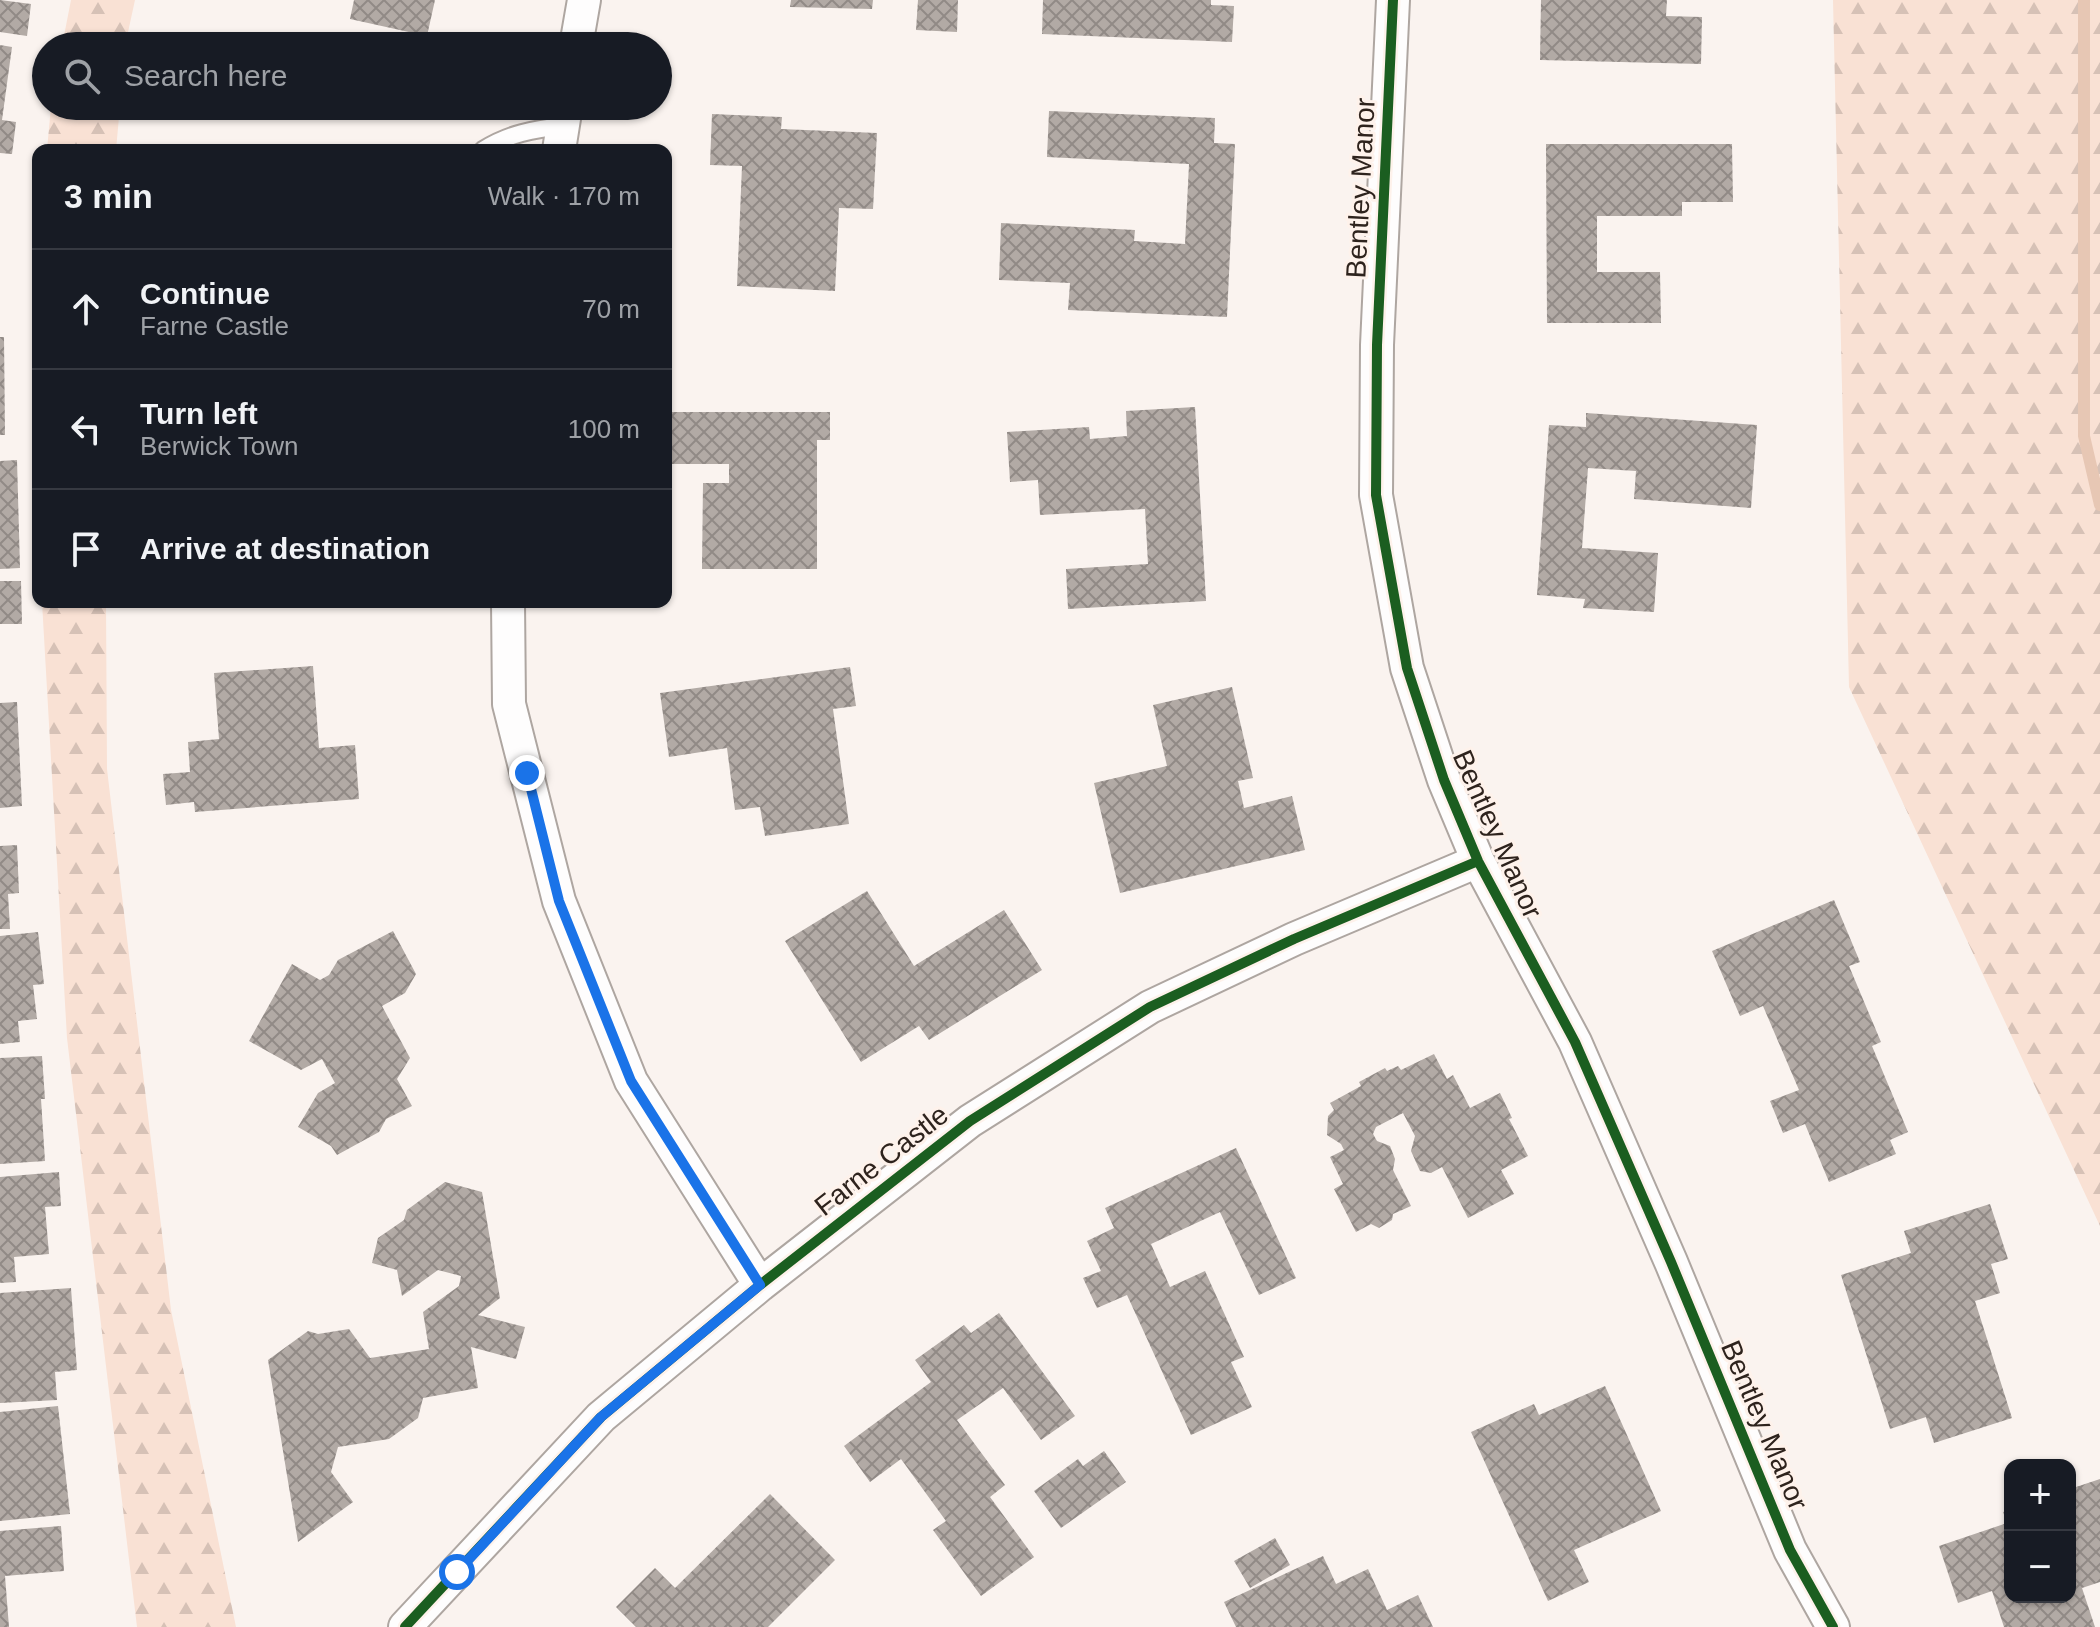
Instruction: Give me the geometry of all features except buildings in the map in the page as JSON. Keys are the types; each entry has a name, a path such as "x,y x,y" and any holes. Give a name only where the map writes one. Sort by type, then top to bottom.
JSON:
{"street":[{"path":"578,32 584,0"},
{"name":"Bentley Manor","path":"1393,0 1377,345 1376,495 1407,668 1444,780 1478,861 1575,1042 1671,1262 1790,1550 1833,1627"},
{"path":"508,608 509,704 559,901 631,1081 760,1285"},
{"name":"Farne Castle","path":"405,1627 601,1417 760,1285 970,1121 1150,1007 1294,939 1478,861"}],"lane":[{"path":"492,144 516,134 562,127"}],"green space":[{"path":"71,0 135,0 128,32 65,32"},
{"path":"1833,0 2100,0 2100,1226 1849,687"},
{"path":"50,120 119,120 117,144 48,144"},
{"path":"42,608 106,608 107,769 171,1310 236,1627 137,1627 67,1038"}],"waterway":[{"path":"2084,0 2084,436 2100,505"}],"cycle path":[{"path":"1393,0 1377,345 1376,495 1407,668 1444,780 1478,861 1575,1042 1671,1262 1790,1550 1833,1627"},
{"path":"405,1627 601,1417 760,1285 970,1121 1150,1007 1294,939 1478,861"}],"route":[{"path":"457,1572 601,1417 760,1285 631,1081 559,901 527,773"}]}
